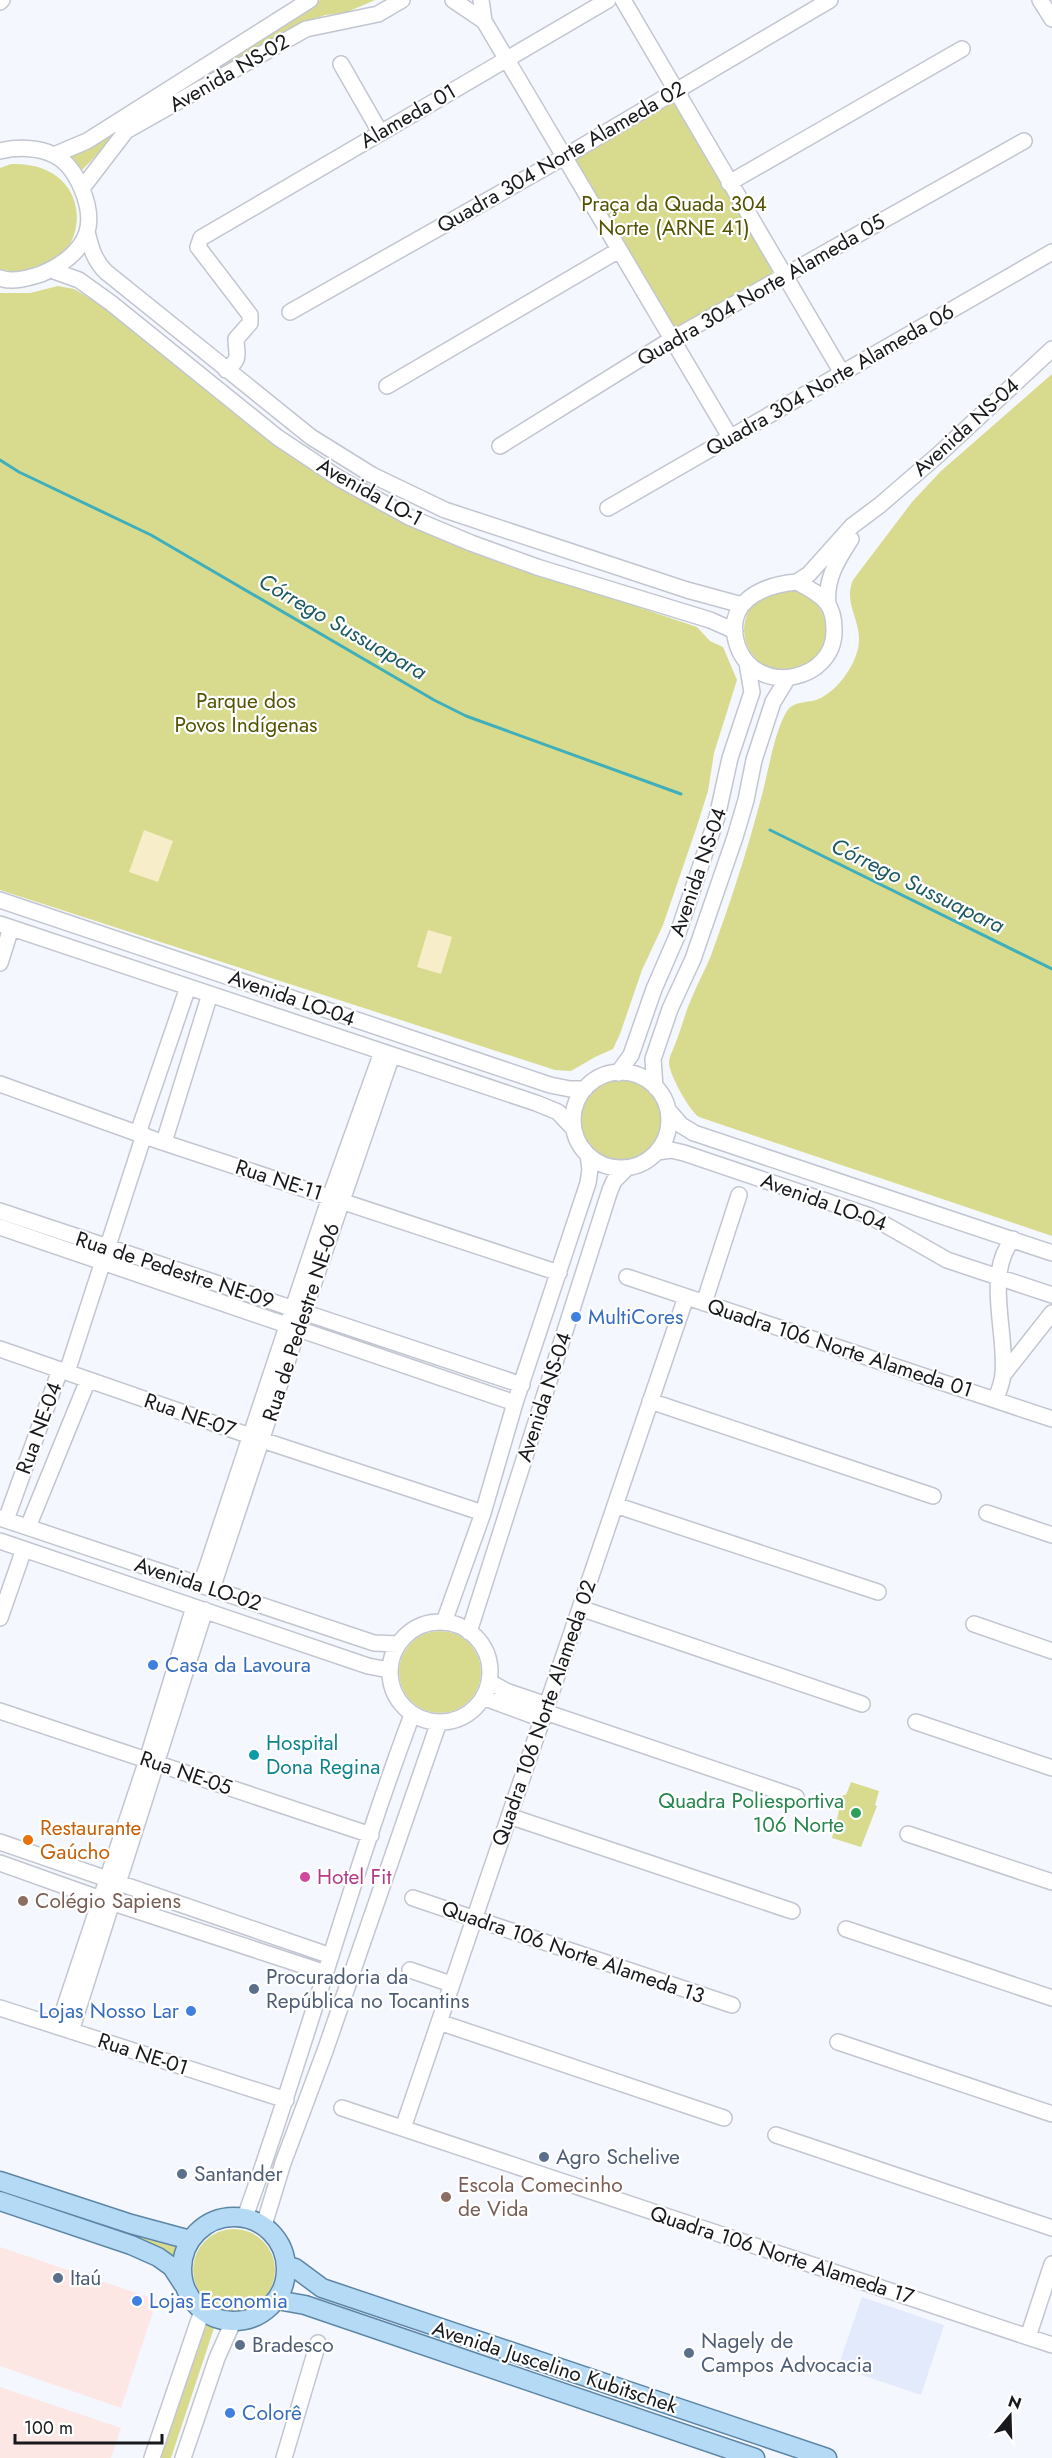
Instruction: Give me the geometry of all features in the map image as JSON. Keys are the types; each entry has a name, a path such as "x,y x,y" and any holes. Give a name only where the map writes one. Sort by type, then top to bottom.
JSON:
{"main road":[{"path":"0,2181 119,2220 190,2240"},
{"path":"0,2201 131,2245 158,2257 172,2267 185,2288 195,2304 202,2311 224,2321 233,2322 258,2317 277,2300 283,2290 287,2266 283,2248 264,2225 244,2217 225,2217 208,2224 190,2240 182,2261 185,2288"},
{"name":"Avenida Juscelino Kubitschek","path":"287,2266 295,2268 322,2288 333,2292 827,2458"},
{"name":"Avenida Juscelino Kubitschek","path":"277,2300 305,2305 755,2458"}],"street":[{"name":"Avenida NS-02","path":"54,155 87,141 310,0"},
{"name":"Avenida NS-02","path":"83,187 126,131 306,29 378,14 402,0"},
{"path":"453,0 484,21 730,437"},
{"path":"482,0 484,21"},
{"name":"Alameda 01","path":"226,370 236,363 238,352 236,339 250,323 250,315 198,247 201,238 609,0"},
{"path":"623,0 842,373"},
{"name":"Quadra 304 Norte Alameda 02","path":"290,312 564,157 830,0"},
{"path":"1040,0 1052,19"},
{"path":"729,183 962,49"},
{"path":"341,64 380,132"},
{"name":"Quadra 304 Norte Alameda 05","path":"500,446 672,339 1024,141"},
{"path":"0,151 19,147 54,155 65,163 83,187"},
{"name":"Avenida LO-1","path":"83,187 87,209 87,232 97,263 316,441 372,475 445,510 687,590 742,605"},
{"path":"2,281 30,278 66,262 87,232"},
{"path":"387,386 619,250"},
{"name":"Quadra 304 Norte Alameda 06","path":"608,508 1052,252"},
{"name":"Avenida LO-1","path":"51,270 79,280 111,303 304,455 340,479 409,517 537,567 710,620 735,631"},
{"name":"Avenida NS-04","path":"797,582 815,569 852,526 938,455 1052,349"},
{"name":"Avenida NS-04","path":"828,604 827,592 835,564 855,532 880,505"},
{"path":"797,582 828,604 834,620 834,636 830,651 820,664 807,674 787,679 760,673 747,663 738,648 735,631 737,614 742,605 757,591 778,584 797,582"},
{"name":"Avenida NS-04","path":"618,1073 633,1050 654,989 677,936 717,817 730,758 752,692 747,663"},
{"name":"Avenida NS-04","path":"668,1110 655,1087 653,1059 670,1009 693,959 735,837 746,800 754,760 773,702 787,679"},
{"name":"Avenida LO-04","path":"0,900 550,1085 567,1089 585,1089"},
{"path":"0,963 4,928"},
{"name":"Avenida LO-04","path":"4,928 210,994 548,1108 562,1115 573,1128"},
{"path":"150,1137 188,987"},
{"path":"73,1374 109,1256 150,1137 210,994"},
{"name":"Rua de Pedestre NE-06","path":"207,1587 387,1053"},
{"path":"573,1128 575,1106 585,1089 598,1078 618,1073 640,1077 655,1087"},
{"name":"Rua NE-11","path":"0,1084 150,1137 559,1273"},
{"path":"657,1152 668,1130 668,1110"},
{"name":"Avenida LO-04","path":"668,1110 681,1125 694,1133 1052,1252"},
{"name":"Avenida NS-04","path":"444,1622 483,1513 515,1403 590,1179 588,1155 576,1139 573,1128"},
{"name":"Avenida LO-04","path":"657,1152 671,1150 684,1153 870,1216 897,1229 942,1257 1052,1295"},
{"name":"Avenida NS-04","path":"470,1632 612,1183 627,1168 642,1163 657,1152"},
{"path":"588,1155 605,1166 627,1168"},
{"path":"704,1303 739,1196"},
{"name":"Rua de Pedestre NE-09","path":"0,1211 293,1327 515,1403"},
{"name":"Rua de Pedestre NE-09","path":"0,1227 299,1311 522,1385"},
{"path":"996,1400 1003,1375 998,1278 1002,1256 1013,1239"},
{"name":"Quadra 106 Norte Alameda 01","path":"627,1277 1052,1419"},
{"name":"Quadra 106 Norte Alameda 02","path":"402,2128 439,2022 447,1982 509,1816 686,1297"},
{"path":"1003,1375 1052,1313"},
{"name":"Rua NE-07","path":"0,1349 483,1513"},
{"name":"Rua NE-04","path":"3,1519 73,1374"},
{"name":"Rua NE-04","path":"28,1527 73,1374"},
{"path":"650,1401 933,1496"},
{"path":"615,1505 878,1592"},
{"path":"987,1513 1052,1535"},
{"name":"Avenida LO-02","path":"3,1519 374,1643 398,1644"},
{"name":"Avenida LO-02","path":"0,1541 368,1666 389,1670"},
{"path":"0,1618 24,1549"},
{"path":"64,2029 153,1762 200,1608"},
{"path":"580,1608 862,1704"},
{"path":"444,1622 470,1632 483,1647 488,1659 490,1682 485,1698 476,1709 464,1717 439,1722 412,1715 394,1695 389,1670 398,1644 407,1634 423,1624 444,1622"},
{"path":"974,1624 1052,1651"},
{"path":"490,1682 544,1712"},
{"path":"485,1698 544,1712 796,1797"},
{"name":"Rua NE-05","path":"0,1711 371,1835"},
{"path":"244,2217 286,2100 331,1956 412,1715"},
{"path":"264,2225 283,2163 325,2051 439,1722"},
{"path":"916,1722 1052,1768"},
{"path":"509,1816 792,1911"},
{"path":"908,1834 1052,1882"},
{"path":"0,1842 331,1956"},
{"path":"0,1863 326,1973"},
{"name":"Quadra 106 Norte Alameda 13","path":"413,1898 468,1921 732,2005"},
{"path":"846,1929 1052,1998"},
{"path":"410,1970 447,1982"},
{"name":"Rua NE-01","path":"0,2008 286,2100"},
{"path":"439,2022 724,2118"},
{"path":"838,2042 1052,2114"},
{"name":"Quadra 106 Norte Alameda 17","path":"342,2108 1052,2345"},
{"path":"776,2135 1052,2228"},
{"path":"1028,2337 1052,2264"},
{"path":"152,2458 202,2311"},
{"path":"183,2458 216,2358 233,2322"},
{"path":"284,2458 318,2343"}],"shaded area":[{"path":"0,2247 157,2300 121,2408 0,2366"},
{"path":"862,2297 944,2325 921,2395 838,2367"},
{"path":"0,2387 121,2428 111,2458 0,2458"}],"green space":[{"path":"320,0 375,0 345,13 325,15 287,31 123,128 81,171 66,155"},
{"name":"Praça da Quada 304 Norte (ARNE 41)","path":"674,97 774,267 770,278 674,332 570,158"},
{"path":"11,164 43,169 64,183 75,202 76,224 69,246 54,262 30,271 0,269 0,168"},
{"name":"Parque dos Povos Indígenas","path":"58,286 74,289 105,307 276,442 531,571 697,627 710,641 723,647 737,680 714,753 708,791 663,925 642,970 613,1049 571,1071 555,1070 0,890 0,293 30,293"},
{"path":"1052,374 1052,1236 699,1117 681,1092 672,1075 669,1063 688,1006 710,958 730,900 749,842 782,720 793,705 816,700 834,689 855,658 859,636 850,599 853,580 912,502 941,471"},
{"path":"777,589 793,589 808,596 819,607 826,622 823,646 814,659 793,671 777,671 762,664 751,653 744,638 744,622 751,607 762,596"},
{"path":"621,1079 637,1082 650,1091 659,1104 662,1120 659,1136 650,1149 637,1158 621,1161 605,1158 592,1149 583,1136 580,1120 583,1104 592,1091 605,1082"},
{"path":"432,1631 448,1631 463,1638 474,1649 481,1664 478,1688 469,1701 448,1713 432,1713 417,1706 406,1695 399,1680 399,1664 406,1649 417,1638"},
{"name":"Quadra Poliesportiva 106 Norte","path":"851,1782 879,1791 875,1805 877,1806 861,1847 832,1838 843,1795 846,1795"},
{"path":"0,2190 150,2240 179,2245 174,2261 0,2198"},
{"path":"234,2229 250,2232 263,2241 272,2254 275,2270 272,2286 263,2299 250,2308 234,2311 218,2308 205,2299 196,2286 193,2270 196,2254 205,2241 218,2232"},
{"path":"204,2318 216,2322 171,2458 157,2458"}],"sand":[{"path":"144,830 173,841 158,882 129,872"},
{"path":"428,930 452,937 441,974 417,967"}],"waterway":[{"name":"Córrego Sussuapara","path":"0,460 19,472 151,535 434,700 466,716 681,794"},
{"name":"Córrego Sussuapara","path":"770,830 1052,969"}],"place":[{"name":"MultiCores","path":"576,1317"},
{"name":"Casa da Lavoura","path":"153,1665"},
{"name":"Hospital Dona Regina","path":"254,1755"},
{"name":"Quadra Poliesportiva 106 Norte","path":"856,1813"},
{"name":"Restaurante Gaúcho","path":"28,1840"},
{"name":"Hotel Fit","path":"305,1877"},
{"name":"Colégio Sapiens","path":"23,1901"},
{"name":"Procuradoria da República no Tocantins","path":"254,1989"},
{"name":"Lojas Nosso Lar","path":"191,2011"},
{"name":"Agro Schelive","path":"544,2157"},
{"name":"Santander","path":"182,2174"},
{"name":"Escola Comecinho de Vida","path":"446,2197"},
{"name":"Itaú","path":"58,2278"},
{"name":"Lojas Economia","path":"137,2301"},
{"name":"Bradesco","path":"240,2345"},
{"name":"Nagely de Campos Advocacia","path":"689,2353"},
{"name":"Colorê","path":"230,2413"}]}
